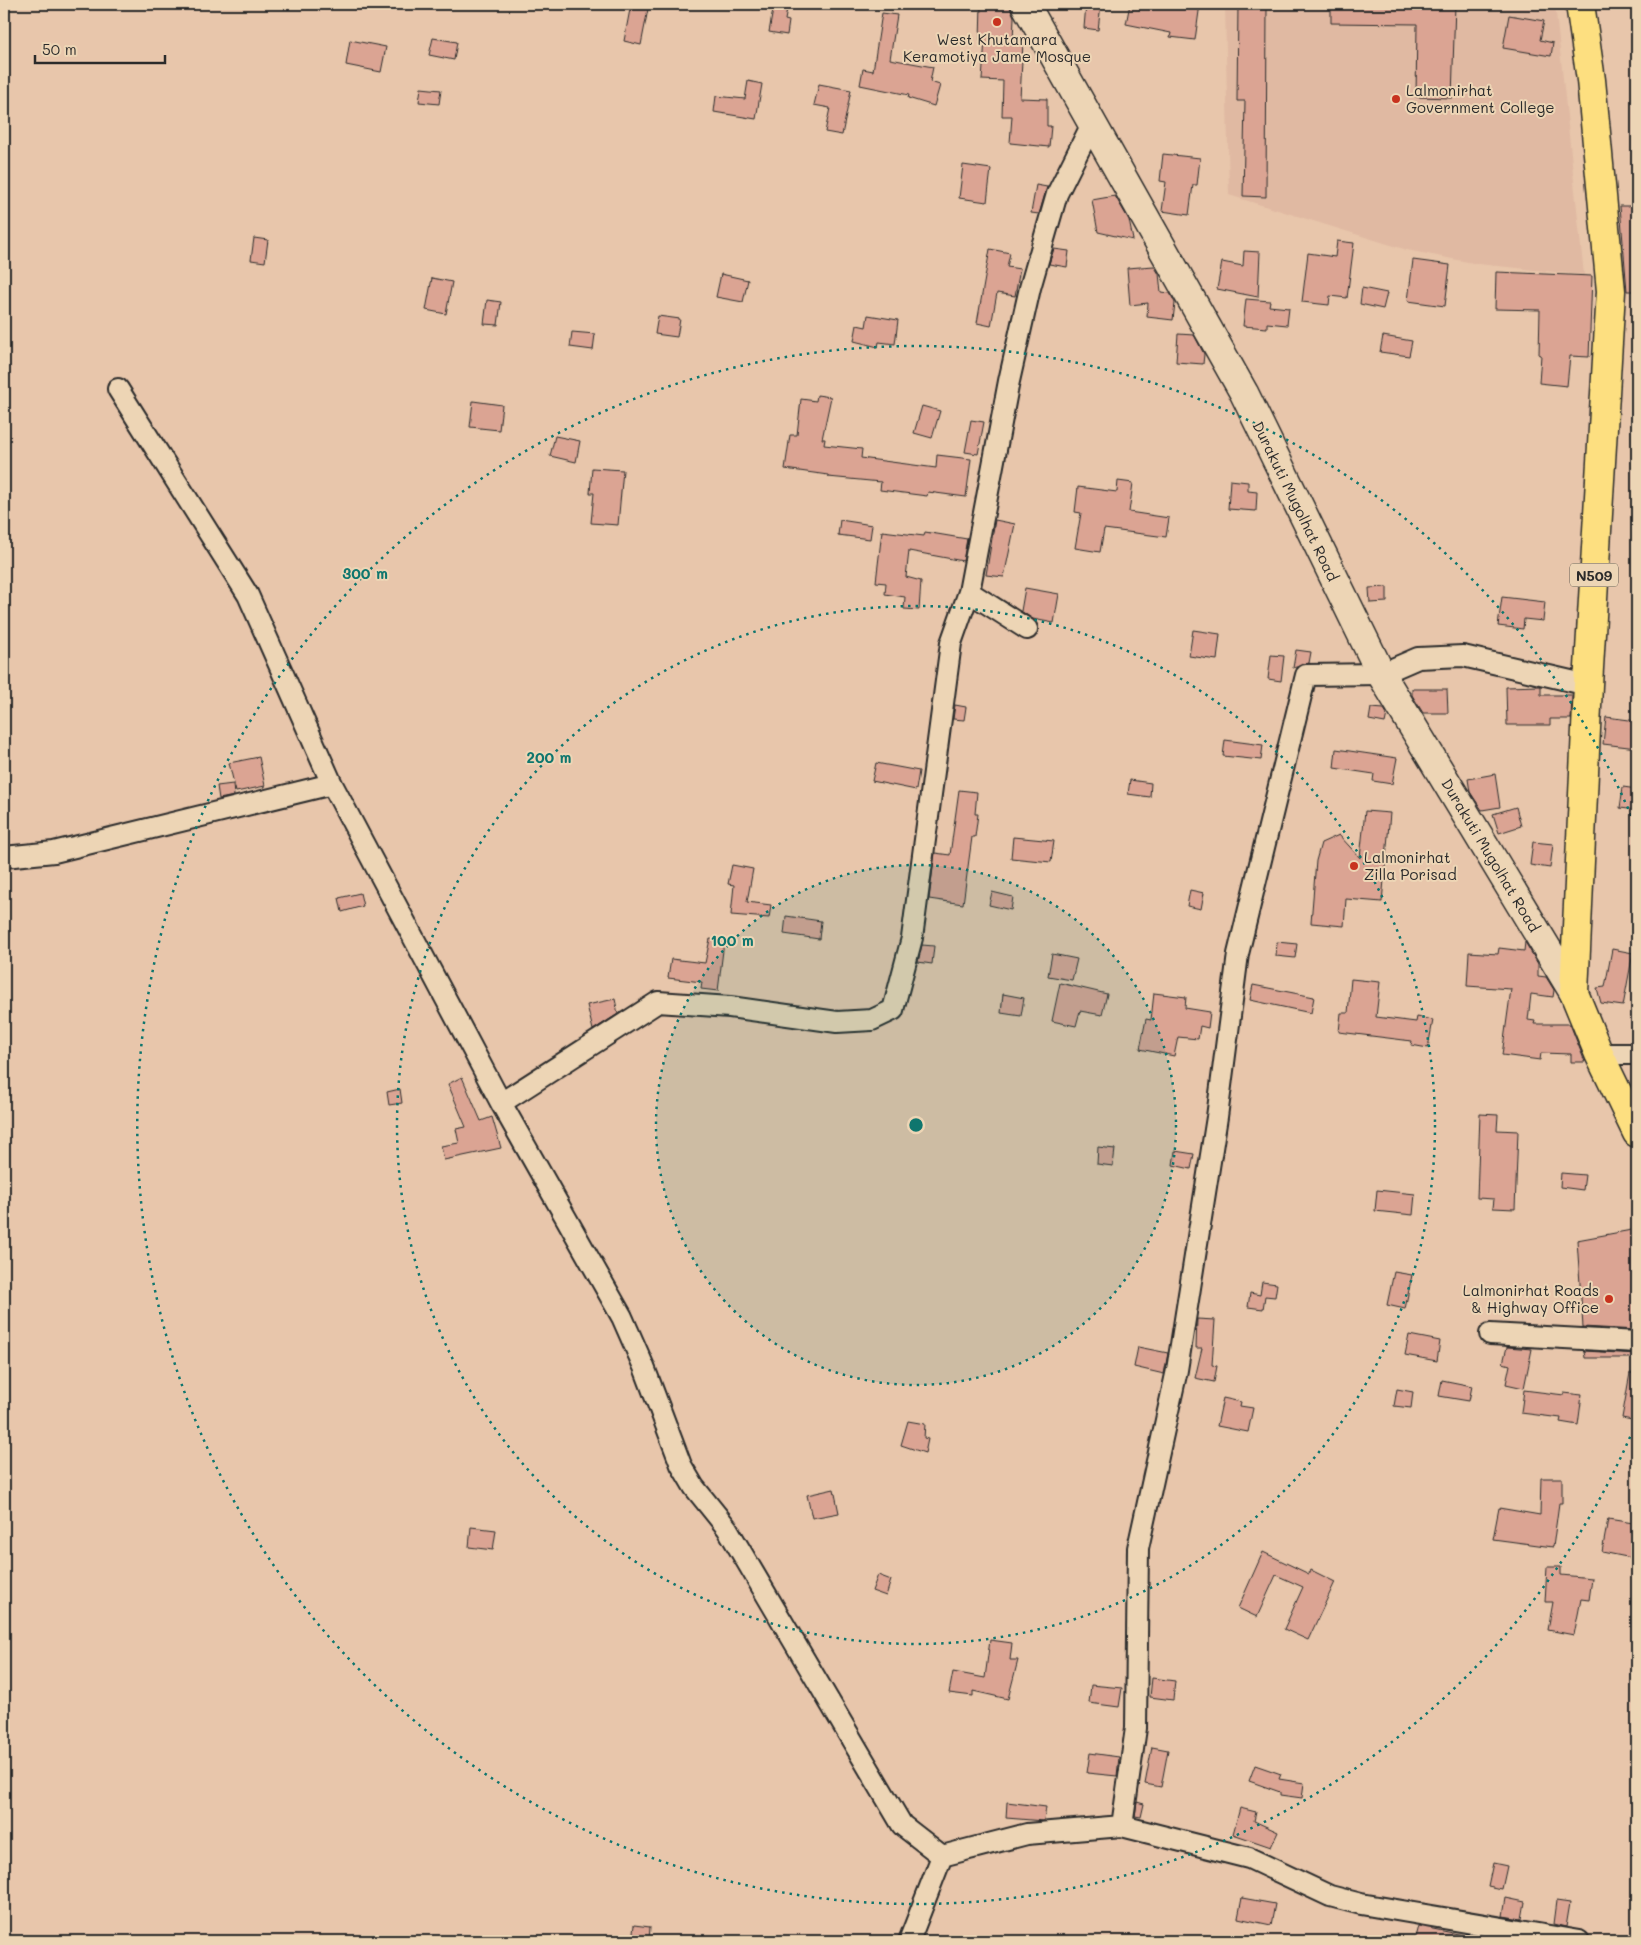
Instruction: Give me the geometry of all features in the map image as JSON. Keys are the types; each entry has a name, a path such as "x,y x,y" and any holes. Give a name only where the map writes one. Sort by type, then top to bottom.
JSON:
{"highway":[{"name":"N509","path":"1580,4 1591,80 1611,291 1588,685 1574,993 1599,1054 1637,1133"}],"main road":[{"name":"Durakuti Mugolhat Road","path":"1025,4 1244,393 1381,674 1574,993"}],"street":[{"path":"501,1103 658,1002 730,1007 838,1022 872,1020 893,1010 912,938 951,643 969,592 1009,381 1030,288 1056,194 1092,124"},
{"path":"118,389 248,596 332,784 501,1103 622,1317 644,1367 681,1465 689,1480 727,1528 902,1825 942,1856"},
{"path":"969,592 1027,629"},
{"path":"1122,1826 1136,1728 1138,1548 1177,1370 1217,1117 1238,954 1306,675 1381,674 1418,658 1463,656 1588,685"},
{"path":"4,857 54,852 332,784"},
{"path":"1599,1054 1637,1054"},
{"path":"1490,1334 1637,1342"},
{"path":"942,1856 1027,1834 1122,1826 1249,1858 1330,1896 1361,1904 1579,1941"},
{"path":"909,1941 942,1856"}],"shaded area":[{"name":"Lalmonirhat Government College","path":"1225,4 1555,4 1584,275 1478,264 1407,250 1229,195"}],"building":[{"path":"631,4 649,4 641,45 624,41"},
{"path":"774,4 788,4 785,20 789,21 787,35 769,32"},
{"path":"981,4 1009,4 1014,17 1013,42 1023,42 1020,98 1047,99 1047,126 1051,126 1049,147 1010,143 1012,116 1002,116 1003,81 982,80 985,40 980,40"},
{"path":"1086,4 1101,4 1098,30 1084,28"},
{"path":"1130,4 1200,4 1195,40 1170,37 1171,33 1126,24"},
{"path":"1238,4 1267,4 1266,197 1243,196 1245,101 1237,101"},
{"path":"1331,4 1455,4 1452,98 1416,97 1417,24 1331,23"},
{"path":"882,13 897,15 890,59 933,67 930,82 940,85 934,106 908,98 909,95 860,85 863,69 873,71"},
{"path":"1509,15 1544,21 1540,40 1553,43 1551,56 1503,48"},
{"path":"433,38 457,42 454,60 429,55"},
{"path":"350,40 386,47 381,72 346,65"},
{"path":"748,81 762,84 756,119 714,112 716,96 745,99"},
{"path":"819,84 851,90 842,135 825,132 830,108 814,105"},
{"path":"421,88 441,90 439,104 419,102"},
{"path":"1163,154 1200,158 1197,185 1193,185 1189,215 1162,211 1166,182 1160,181"},
{"path":"963,165 991,169 987,202 959,198"},
{"path":"1036,185 1047,187 1039,214 1031,213"},
{"path":"1115,196 1129,220 1133,240 1098,232 1092,200"},
{"path":"1620,206 1637,206 1637,291 1627,291"},
{"path":"254,238 268,240 265,262 251,260"},
{"path":"1337,241 1354,243 1347,298 1330,296 1329,305 1302,302 1308,253 1335,257"},
{"path":"990,249 1010,253 1007,267 1020,269 1015,296 997,293 991,326 977,323"},
{"path":"1054,249 1069,251 1067,267 1049,264"},
{"path":"1244,251 1260,252 1258,297 1217,289 1222,262 1243,266"},
{"path":"1413,260 1450,265 1445,306 1408,301"},
{"path":"1154,266 1159,274 1161,292 1170,293 1175,303 1173,320 1147,317 1148,303 1130,305 1127,268"},
{"path":"1496,272 1592,276 1589,357 1570,356 1567,386 1539,383 1541,355 1539,355 1540,310 1495,309"},
{"path":"721,274 748,280 743,302 716,297"},
{"path":"432,278 452,282 446,314 426,310"},
{"path":"1362,288 1387,293 1383,309 1360,304"},
{"path":"1246,299 1270,301 1269,306 1289,308 1287,325 1267,323 1267,328 1243,326"},
{"path":"487,300 501,302 498,325 484,324"},
{"path":"868,315 898,320 895,344 879,342 878,347 854,341 857,325 866,327"},
{"path":"658,316 680,319 677,337 655,334"},
{"path":"572,332 595,334 593,350 570,347"},
{"path":"1178,334 1194,335 1204,354 1203,364 1176,362"},
{"path":"1383,336 1412,341 1409,356 1380,352"},
{"path":"817,395 831,397 822,439 825,439 824,445 862,449 861,458 936,468 937,455 971,459 966,497 928,492 927,496 880,490 881,482 828,477 828,475 785,469 790,435 797,435 801,399 816,401"},
{"path":"473,401 502,405 499,430 470,427"},
{"path":"922,406 940,411 932,438 914,433"},
{"path":"971,420 984,422 978,454 965,452"},
{"path":"555,436 580,441 576,462 550,456"},
{"path":"592,468 623,470 618,525 591,523 594,493 590,493"},
{"path":"1230,480 1248,482 1248,491 1257,492 1256,511 1228,509"},
{"path":"1118,481 1133,483 1129,512 1169,518 1166,537 1104,529 1100,552 1075,548 1081,513 1075,512 1078,487 1117,492"},
{"path":"840,520 872,525 870,539 838,535"},
{"path":"995,520 1015,524 1004,577 986,575"},
{"path":"882,531 924,536 925,532 967,539 963,561 909,551 906,577 921,581 919,610 904,609 905,597 885,594 886,583 876,582"},
{"path":"1387,587 1387,602 1370,603 1369,588"},
{"path":"1025,588 1059,594 1054,623 1033,619 1021,611"},
{"path":"1502,597 1545,602 1543,621 1524,619 1523,629 1498,626"},
{"path":"1193,630 1220,634 1217,660 1189,656"},
{"path":"1296,650 1311,652 1309,663 1293,668"},
{"path":"1271,655 1284,656 1281,681 1268,679"},
{"path":"1541,686 1541,695 1572,695 1571,719 1550,719 1550,725 1507,725 1506,687"},
{"path":"1412,689 1447,689 1448,713 1423,713 1412,695"},
{"path":"955,705 966,707 964,720 953,719"},
{"path":"1371,708 1384,709 1387,714 1385,723 1369,720"},
{"path":"1606,717 1637,721 1637,748 1603,744"},
{"path":"1225,740 1263,745 1261,760 1223,756"},
{"path":"1336,749 1397,758 1392,784 1373,781 1374,774 1334,768"},
{"path":"259,757 265,786 236,792 229,763"},
{"path":"876,763 919,771 916,790 872,781"},
{"path":"1495,774 1500,807 1482,810 1470,792 1468,779"},
{"path":"1130,780 1151,783 1150,797 1128,794"},
{"path":"233,784 234,796 219,799 217,786"},
{"path":"1623,787 1637,789 1637,810 1620,808"},
{"path":"959,790 977,792 975,814 978,814 975,837 972,837 963,904 929,899 935,853 950,855"},
{"path":"1516,807 1521,826 1499,833 1493,814"},
{"name":"Lalmonirhat Zilla Porisad","path":"1365,811 1390,813 1382,902 1346,899 1344,926 1311,923 1316,861 1321,843 1339,835 1360,858"},
{"path":"1013,837 1054,841 1051,862 1011,858"},
{"path":"1533,842 1553,844 1550,868 1530,865"},
{"path":"732,865 753,869 747,902 771,905 769,918 731,915 734,885 728,884"},
{"path":"1190,890 1204,893 1201,909 1187,906"},
{"path":"992,892 1013,897 1011,910 989,905"},
{"path":"360,893 363,906 342,912 339,898"},
{"path":"786,916 821,921 819,939 784,934"},
{"path":"710,939 724,942 718,991 701,989 702,982 668,978 671,959 705,963"},
{"path":"1277,942 1297,944 1295,958 1276,956"},
{"path":"1525,942 1538,964 1538,976 1546,977 1554,990 1553,997 1531,994 1528,1020 1535,1021 1534,1024 1570,1024 1585,1062 1571,1062 1571,1054 1541,1053 1540,1060 1502,1055 1511,989 1467,986 1469,952 1498,954 1499,948 1524,951"},
{"path":"922,945 934,946 932,964 918,962"},
{"path":"1612,949 1633,953 1623,1006 1601,1003 1597,988 1605,987"},
{"path":"1052,954 1077,959 1072,980 1048,976"},
{"path":"1351,979 1380,982 1376,1017 1416,1022 1417,1017 1433,1020 1428,1048 1411,1045 1412,1041 1339,1032 1341,1013 1348,1013"},
{"path":"1060,983 1107,994 1102,1015 1080,1011 1076,1026 1052,1021"},
{"path":"1253,985 1314,997 1311,1013 1250,1000"},
{"path":"1154,993 1186,997 1185,1008 1210,1012 1208,1028 1200,1026 1198,1039 1178,1037 1174,1056 1140,1049 1146,1019 1151,1020"},
{"path":"1003,994 1024,998 1021,1016 1001,1013"},
{"path":"615,999 618,1014 593,1030 587,1005"},
{"path":"462,1077 481,1121 492,1117 501,1148 444,1160 441,1146 459,1143 456,1129 466,1127 448,1084"},
{"path":"400,1089 402,1103 389,1105 387,1092"},
{"path":"1480,1114 1498,1115 1497,1130 1518,1131 1515,1209 1493,1208 1494,1199 1477,1198"},
{"path":"1098,1147 1115,1149 1113,1166 1097,1164"},
{"path":"1175,1151 1194,1154 1191,1169 1173,1165"},
{"path":"1561,1173 1585,1175 1583,1190 1560,1187"},
{"path":"1377,1190 1415,1194 1413,1215 1375,1211"},
{"name":"Lalmonirhat Roads & Highway Office","path":"1637,1229 1637,1330 1583,1327 1577,1240"},
{"path":"1394,1272 1412,1275 1405,1309 1387,1305"},
{"path":"1262,1282 1277,1284 1275,1297 1265,1296 1263,1309 1248,1307 1250,1293 1260,1295"},
{"path":"1197,1319 1215,1320 1212,1365 1217,1366 1214,1382 1195,1378 1202,1348 1196,1348"},
{"path":"1409,1335 1440,1341 1437,1361 1405,1355"},
{"path":"1138,1347 1168,1353 1164,1374 1134,1367"},
{"path":"1507,1347 1532,1349 1524,1388 1506,1384 1510,1365 1503,1363"},
{"path":"1584,1351 1637,1354 1637,1358 1585,1358"},
{"path":"1630,1373 1637,1374 1637,1421 1622,1418"},
{"path":"1442,1380 1472,1386 1469,1401 1439,1396"},
{"path":"1397,1389 1413,1392 1411,1408 1394,1406"},
{"path":"1524,1390 1564,1395 1564,1393 1582,1395 1578,1425 1560,1422 1561,1418 1521,1413"},
{"path":"1223,1398 1241,1402 1240,1406 1253,1408 1248,1432 1217,1426"},
{"path":"908,1421 925,1424 924,1438 928,1439 925,1453 901,1445"},
{"path":"1541,1478 1562,1478 1562,1503 1559,1503 1553,1547 1493,1539 1499,1508 1540,1515"},
{"path":"834,1489 839,1513 812,1518 807,1495"},
{"path":"1608,1519 1633,1523 1631,1534 1637,1534 1637,1559 1602,1552"},
{"path":"471,1527 496,1530 493,1550 469,1547"},
{"path":"1263,1552 1309,1574 1311,1570 1335,1582 1308,1640 1284,1629 1303,1587 1276,1575 1257,1617 1238,1608"},
{"path":"1547,1567 1561,1567 1561,1575 1592,1578 1589,1600 1581,1599 1574,1635 1548,1630 1553,1602 1545,1602"},
{"path":"878,1575 891,1580 886,1596 872,1591"},
{"path":"990,1640 1012,1643 1010,1660 1018,1660 1008,1699 973,1691 973,1696 949,1693 953,1672 985,1678"},
{"path":"1152,1678 1175,1681 1173,1700 1150,1697"},
{"path":"1091,1685 1122,1688 1119,1707 1089,1703"},
{"path":"1152,1747 1168,1750 1161,1787 1145,1784"},
{"path":"1090,1753 1119,1757 1117,1776 1087,1773"},
{"path":"1255,1765 1281,1774 1279,1779 1304,1783 1302,1798 1280,1795 1280,1792 1249,1781"},
{"path":"1007,1802 1046,1807 1044,1821 1006,1818"},
{"path":"1137,1802 1144,1804 1141,1817 1135,1816"},
{"path":"1240,1808 1256,1812 1254,1821 1278,1832 1271,1847 1233,1834"},
{"path":"1493,1863 1507,1866 1502,1889 1488,1886"},
{"path":"1242,1898 1275,1904 1271,1925 1238,1918"},
{"path":"1506,1898 1525,1902 1522,1919 1503,1916"},
{"path":"1556,1901 1570,1903 1566,1927 1553,1924"},
{"path":"634,1925 650,1927 649,1941 632,1941"},
{"path":"1418,1926 1463,1935 1462,1941 1414,1941"}],"place":[{"name":"West Khutamara Keramotiya Jame Mosque","path":"997,22"},
{"name":"Lalmonirhat Government College","path":"1396,99"},
{"name":"Lalmonirhat Zilla Porisad","path":"1354,866"},
{"name":"Lalmonirhat Roads & Highway Office","path":"1609,1299"}]}
